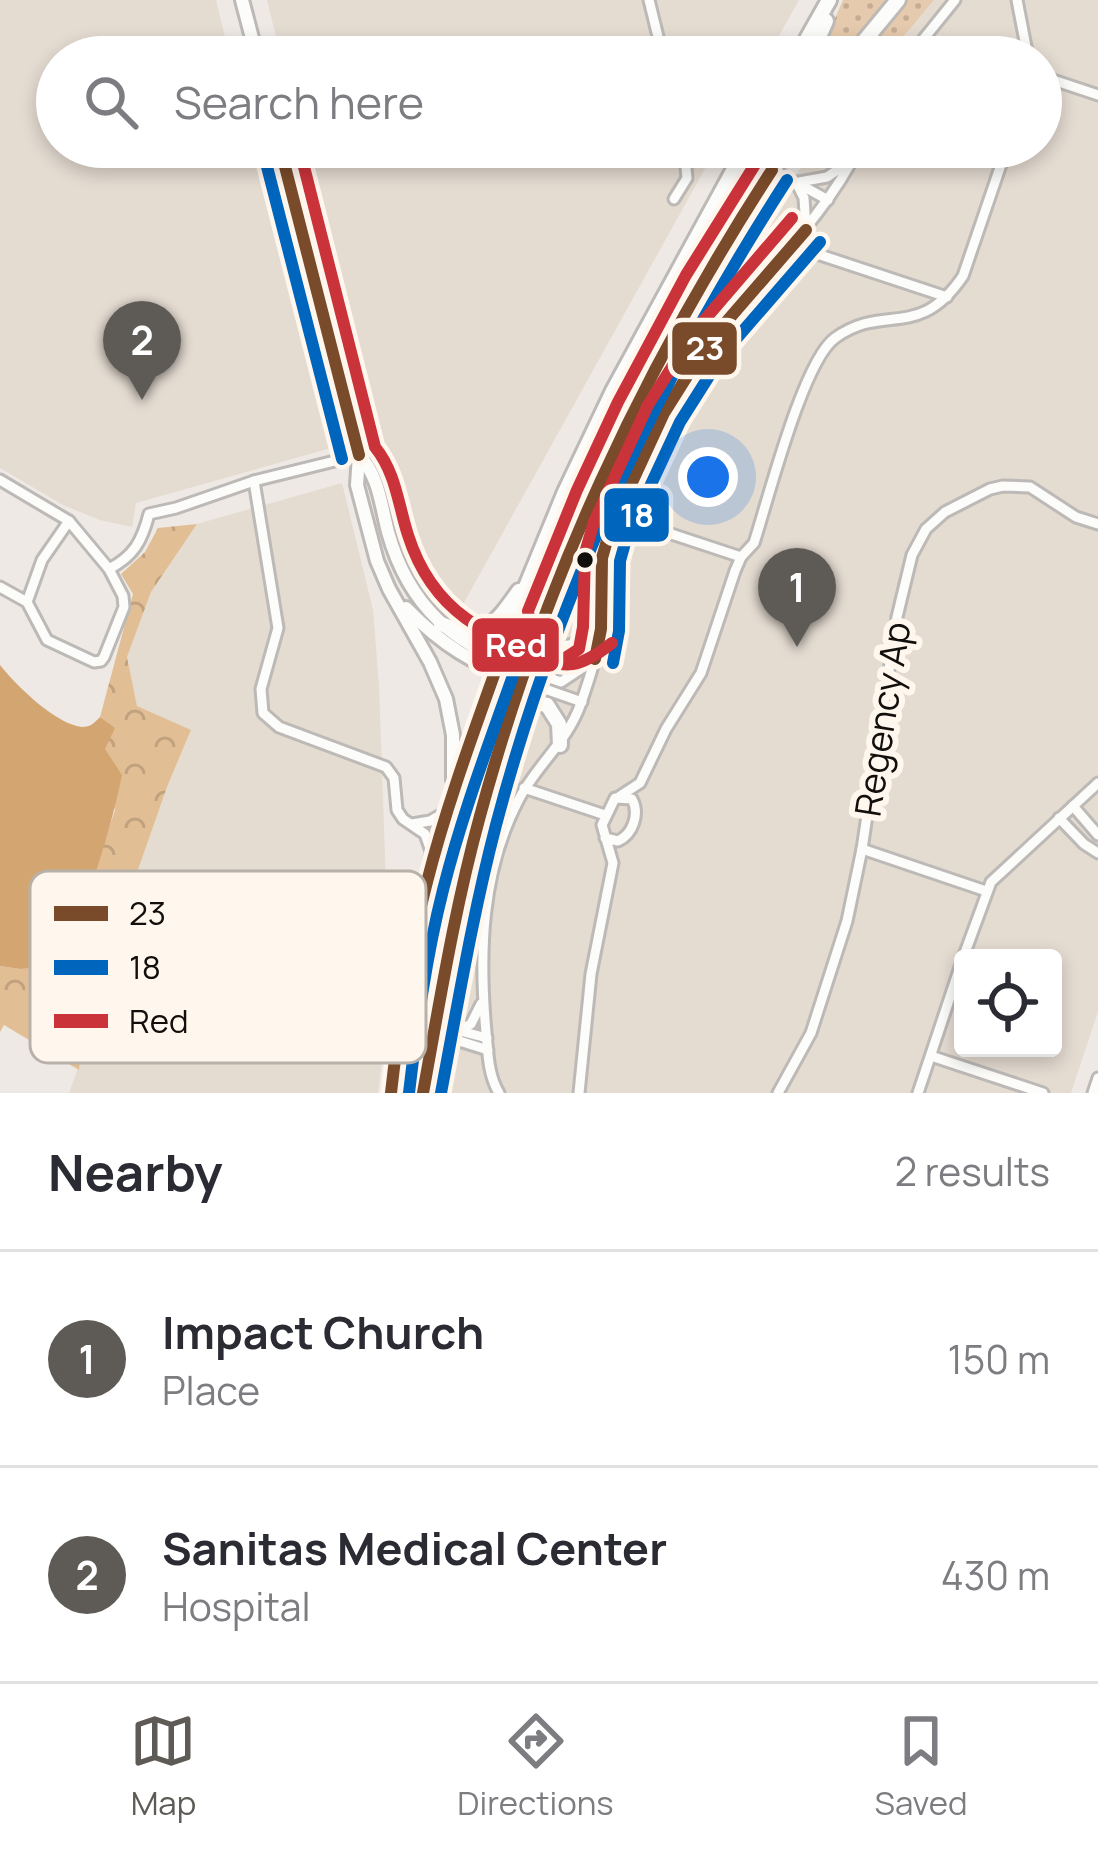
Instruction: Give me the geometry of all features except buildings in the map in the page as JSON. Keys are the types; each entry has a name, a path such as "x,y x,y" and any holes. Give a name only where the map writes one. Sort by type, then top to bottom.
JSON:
{"highway":[{"path":"810,36 832,0"},
{"path":"818,36 832,0"},
{"path":"868,36 898,0"},
{"path":"426,887 497,666 572,477 620,376 743,168"},
{"path":"424,1093 473,845 508,722 545,616 606,468 745,168"},
{"path":"663,353 729,237 747,168"},
{"path":"441,624 469,632 486,628 503,612 534,566"},
{"path":"545,616 549,638 569,649 601,628"},
{"path":"508,722 531,702 547,705 559,724 560,745"},
{"path":"391,1093 395,1063"}],"main road":[{"path":"242,0 251,36"},
{"path":"285,168 359,455 357,485 374,552 435,672 448,708 454,760 447,811"},
{"path":"359,455 375,480 391,542 419,600 441,624 497,666"},
{"path":"389,589 416,619 465,658 524,676"}],"street":[{"path":"649,0 658,36"},
{"path":"926,36 955,0"},
{"path":"1017,0 1024,36"},
{"path":"1062,83 1098,95"},
{"path":"674,199 687,178 686,168"},
{"path":"770,168 828,200"},
{"path":"796,182 827,177 840,168"},
{"path":"500,1093 491,1077 483,999 482,938 489,889 506,826 524,788 560,745 583,696 601,628 602,558 616,516 689,369 806,230 848,168"},
{"path":"579,1093 591,974 614,863 634,821 640,783 701,673 741,557 755,540 806,382 820,354 836,337 872,322 924,314 947,297 963,276 1000,168"},
{"path":"796,182 804,198 806,230"},
{"path":"793,246 947,297"},
{"path":"109,569 139,546 148,514 359,455"},
{"path":"0,480 69,521 109,569 124,607 101,661 82,658 47,640 26,602 0,587"},
{"path":"254,481 278,628 261,689 263,712 279,727 386,766 394,778 397,811 424,834 433,857"},
{"name":"Regency Ap","path":"778,1093 811,1033 848,921 897,617 913,555 926,529 945,512 1003,486 1030,487 1076,517 1098,524"},
{"path":"616,516 741,557"},
{"path":"26,602 42,560 69,521"},
{"path":"561,682 595,659"},
{"path":"524,676 561,682 583,696"},
{"path":"524,676 583,696"},
{"path":"614,863 602,825 605,815 615,798 640,783"},
{"path":"966,949 986,891 1006,865 1098,783"},
{"path":"524,788 605,815"},
{"path":"620,796 632,799 636,806"},
{"path":"1072,806 1098,835"},
{"path":"412,824 447,811"},
{"path":"1059,818 1098,853"},
{"path":"605,838 622,840"},
{"path":"862,850 986,891"},
{"path":"918,1093 954,986"},
{"path":"458,1031 471,1024 483,999"},
{"path":"437,1015 449,1028 487,1044"},
{"path":"432,1045 450,1038 487,1044"},
{"path":"931,1056 1043,1093"},
{"path":"1093,1093 1098,1078"}],"shaded area":[{"path":"0,0 216,0 225,36 36,36 36,168 259,168 331,448 136,503 132,527 63,505 0,468"},
{"path":"267,0 799,0 779,36 276,36"},
{"path":"843,0 892,0 862,36 827,36"},
{"path":"906,0 934,0 902,36 878,36"},
{"path":"932,0 1098,0 1098,1011 1071,1093 434,1093 487,846 576,569 609,489 686,338 801,168 1062,168 1062,36 902,36"},
{"path":"309,168 705,168 456,617 397,511"},
{"path":"342,483 373,610 386,871 138,871 191,731 137,706 127,657 151,592 197,524"},
{"path":"0,665 60,719 82,727 100,717 115,728 105,749 122,775 96,871 30,871 30,968 0,966"},
{"path":"80,1063 382,1063 378,1093 69,1093"}],"green space":[{"path":"197,524 151,592 127,657 137,706 191,730 138,871 95,871 115,810 104,749 114,728 100,717 133,594 121,574 145,552 158,528"},
{"path":"30,965 30,1041 4,1025 0,1032 0,966 20,969"}],"transit line":[{"name":"18","path":"267,168 342,459"},
{"name":"23","path":"285,168 359,455"},
{"name":"Red","path":"304,168 375,447 392,478 419,562 432,585 466,618 559,662 579,649 585,553 594,522 648,405 694,332 792,218"},
{"name":"Red","path":"612,643 582,662 553,662 533,647 528,611 618,402 686,275 753,168"},
{"name":"23","path":"423,1093 471,850 534,645 600,481 639,402 724,246 772,170"},
{"name":"18","path":"441,1093 488,858 549,655 654,411 787,180"},
{"name":"23","path":"595,659 601,629 602,558 610,530 664,413 708,343 806,230"},
{"name":"18","path":"613,663 619,631 620,561 680,422 723,354 820,242"},
{"name":"23","path":"426,886 499,661"},
{"name":"18","path":"426,974 443,890 516,667"},
{"name":"23","path":"391,1093 395,1063"},
{"name":"18","path":"409,1093 413,1063"}],"place":[{"name":"Sanitas Medical Center","path":"142,400"},
{"name":"Impact Church","path":"797,647"}]}
